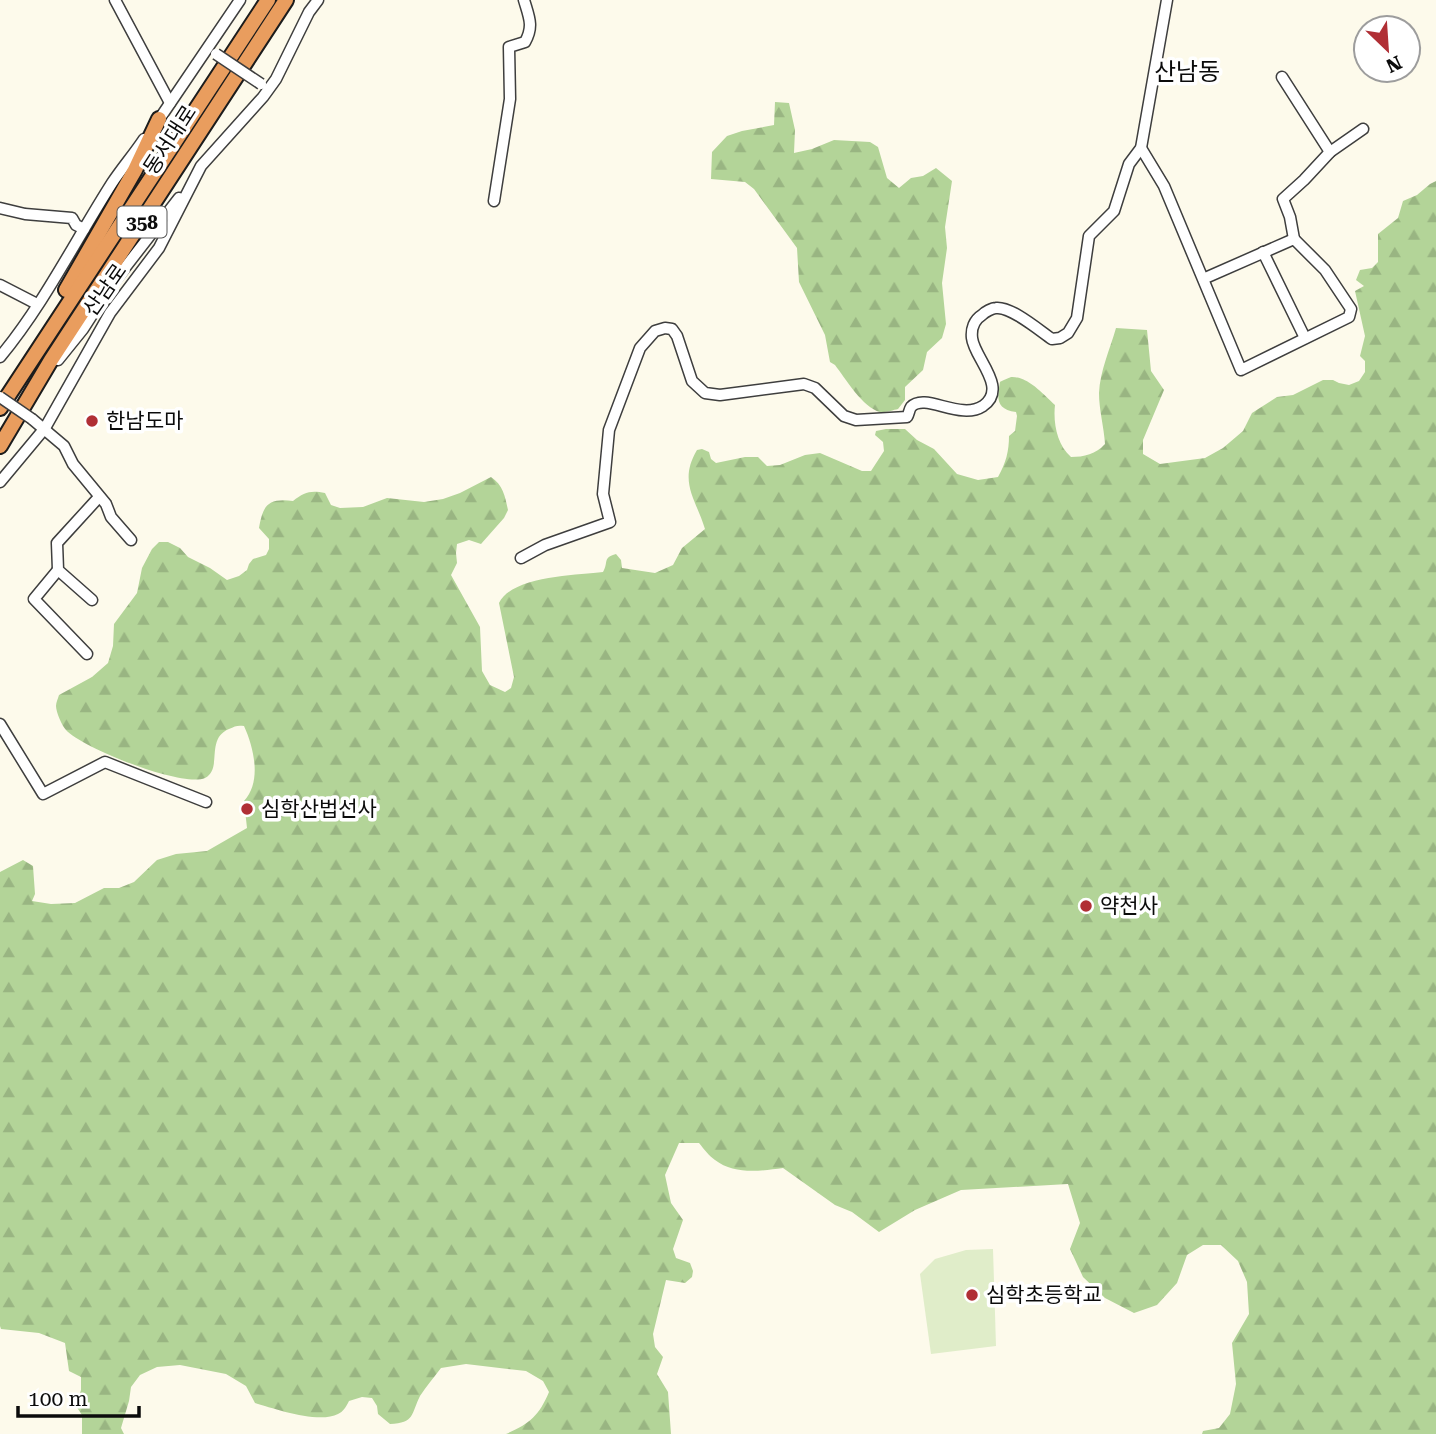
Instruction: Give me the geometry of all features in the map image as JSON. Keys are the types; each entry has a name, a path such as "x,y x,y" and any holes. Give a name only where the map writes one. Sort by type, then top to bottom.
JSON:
{"highway":[{"name":"동서대로","path":"0,408 6,393 268,0"},
{"name":"동서대로","path":"0,446 33,390 286,0"},
{"path":"6,393 97,238 146,149 159,119"}],"street":[{"path":"115,0 170,103"},
{"path":"0,357 15,339 114,181 240,0"},
{"name":"산남로","path":"0,481 45,428 110,313 159,248 201,166 265,87 276,79 309,12 318,0"},
{"path":"494,201 509,99 509,47 525,42 530,33 530,20 524,0"},
{"path":"521,558 545,545 610,522 603,494 609,430 640,348 655,331 672,328 692,381 705,393 720,395 804,384 816,388 844,416 856,420 907,417 912,407 917,404 938,404 956,411 967,411 987,403 993,388 987,369 972,340 975,321 997,308 1009,310 1052,339 1068,334 1077,318 1089,236 1114,211 1129,164 1140,148 1167,0"},
{"path":"208,47 265,87"},
{"path":"1282,77 1330,152"},
{"path":"1140,148 1164,186 1241,370 1349,317 1350,309 1325,270 1294,239 1283,199 1330,152 1363,129"},
{"path":"33,390 83,329 110,287 201,166"},
{"path":"0,208 26,214 72,218 76,225 84,229"},
{"path":"1203,279 1294,239"},
{"path":"1263,252 1305,338"},
{"path":"0,285 37,304"},
{"path":"6,393 64,446 73,464 131,540"},
{"path":"87,654 34,599 58,570 57,543 99,497"},
{"path":"58,570 92,600"},
{"path":"0,724 43,794 105,762 206,802"}],"green space":[{"path":"775,102 789,103 795,130 794,153 834,140 870,142 878,147 887,178 899,188 911,178 923,176 936,168 952,181 945,227 947,248 942,283 946,324 942,338 927,352 923,370 905,387 905,400 898,409 882,412 867,405 830,362 825,335 799,282 797,248 754,189 745,182 711,179 712,152 727,136 774,125"},
{"path":"1436,181 1436,1434 1202,1434 1203,1431 1219,1428 1230,1414 1236,1384 1232,1343 1249,1314 1247,1282 1238,1261 1221,1245 1203,1245 1187,1255 1177,1283 1157,1305 1134,1313 1105,1298 1083,1277 1070,1249 1080,1223 1068,1184 961,1190 915,1210 879,1232 783,1168 739,1170 722,1165 699,1143 679,1143 665,1175 671,1203 683,1220 673,1249 676,1258 690,1263 693,1271 692,1277 685,1283 666,1280 653,1334 655,1347 663,1357 657,1374 668,1392 671,1434 506,1434 527,1423 537,1413 549,1392 543,1381 526,1371 466,1364 441,1368 420,1396 411,1416 404,1422 390,1424 378,1414 372,1398 362,1397 349,1401 341,1412 330,1417 309,1416 255,1403 246,1386 226,1374 180,1365 157,1367 140,1375 131,1387 121,1428 124,1434 82,1434 82,1415 76,1406 81,1390 81,1377 69,1371 65,1343 39,1333 1,1329 0,1326 0,872 23,860 33,866 35,894 32,901 51,904 75,903 104,888 119,888 134,882 157,860 176,854 207,851 247,828 244,801 250,793 255,775 251,744 244,726 235,726 222,734 218,740 210,774 205,778 193,780 156,772 91,746 66,730 57,712 59,695 92,677 108,663 113,646 114,624 137,593 142,568 159,542 168,542 180,548 188,557 227,580 247,570 253,559 266,555 269,539 259,528 262,514 272,502 293,501 308,492 316,492 325,493 331,505 340,508 363,507 387,498 424,502 460,493 491,477 501,487 508,510 481,544 469,540 457,544 457,563 451,575 480,627 482,671 490,685 505,692 511,688 514,677 499,603 506,594 517,587 546,578 603,572 607,559 616,554 621,560 622,568 655,573 673,565 682,548 705,529 689,481 689,472 697,450 709,452 716,463 758,457 767,466 780,465 805,455 820,453 862,471 871,471 884,451 883,442 875,435 876,431 905,429 917,440 934,449 957,474 978,480 998,477 1007,457 1009,436 1015,431 1017,416 1016,412 1001,406 998,398 1000,382 1011,377 1029,383 1055,405 1057,433 1062,446 1071,457 1090,454 1105,444 1099,399 1100,385 1116,328 1147,330 1151,371 1164,390 1143,440 1143,454 1160,464 1205,458 1223,448 1243,431 1252,413 1277,397 1293,395 1323,380 1349,385 1359,381 1365,372 1365,361 1360,356 1365,336 1355,291 1364,286 1356,280 1360,270 1372,268 1378,262 1378,234 1398,218 1403,201 1417,195"},
{"path":"993,1249 996,1346 931,1354 920,1274 935,1259 966,1250"}],"place":[{"name":"한남도마","path":"92,421"},
{"name":"심학산법선사","path":"247,809"},
{"name":"약천사","path":"1086,906"},
{"name":"심학초등학교","path":"972,1295"}],"district":[{"name":"산남동","path":"1187,72"}]}
